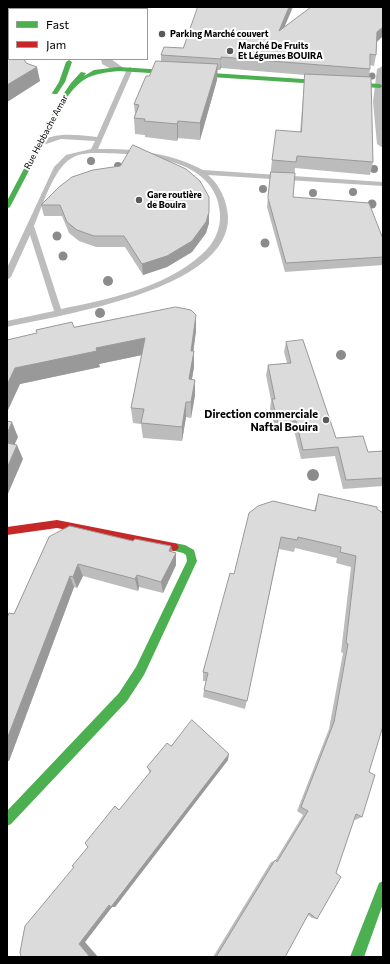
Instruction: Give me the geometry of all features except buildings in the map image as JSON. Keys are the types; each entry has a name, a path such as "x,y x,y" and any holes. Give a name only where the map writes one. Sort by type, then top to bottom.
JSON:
{"street":[{"path":"66,62 80,65 94,64 103,60"},
{"path":"105,60 109,65 124,69"},
{"name":"Rue Hebbache Amar","path":"52,100 66,62"},
{"name":"Rue Hebbache Amar","path":"7,207 73,84 94,64"},
{"path":"73,84 94,72 124,69 380,86"},
{"path":"383,69 379,102 383,144"},
{"path":"7,531 58,524 185,549 191,553 192,561 140,671 123,696 7,820"},
{"path":"357,957 383,887"}],"lane":[{"path":"94,150 124,69"},
{"path":"40,144 60,136 98,139"},
{"path":"7,277 52,177 59,164 70,156 94,150 162,157 184,163 201,172 212,184 223,202 224,219 219,239 204,257 184,272 155,286 106,301 7,324"},
{"path":"201,172 383,184"},
{"path":"30,225 58,312"}],"traffic: fast":[{"path":"55,93 62,82 69,62"},
{"path":"73,84 94,72 119,69 380,86"},
{"path":"7,207 65,96 83,73"},
{"path":"7,820 123,697 140,671 192,561 191,553 185,549 174,547"},
{"path":"357,957 383,887"}],"traffic: jam":[{"path":"7,531 57,524 174,547"}],"place":[{"name":"Parking Marché couvert","path":"162,34"},
{"name":"Marché De Fruits Et Légumes BOUIRA","path":"230,51"},
{"name":"Gare routière de Bouira","path":"139,200"},
{"name":"Direction commerciale Naftal Bouira","path":"326,420"}]}
